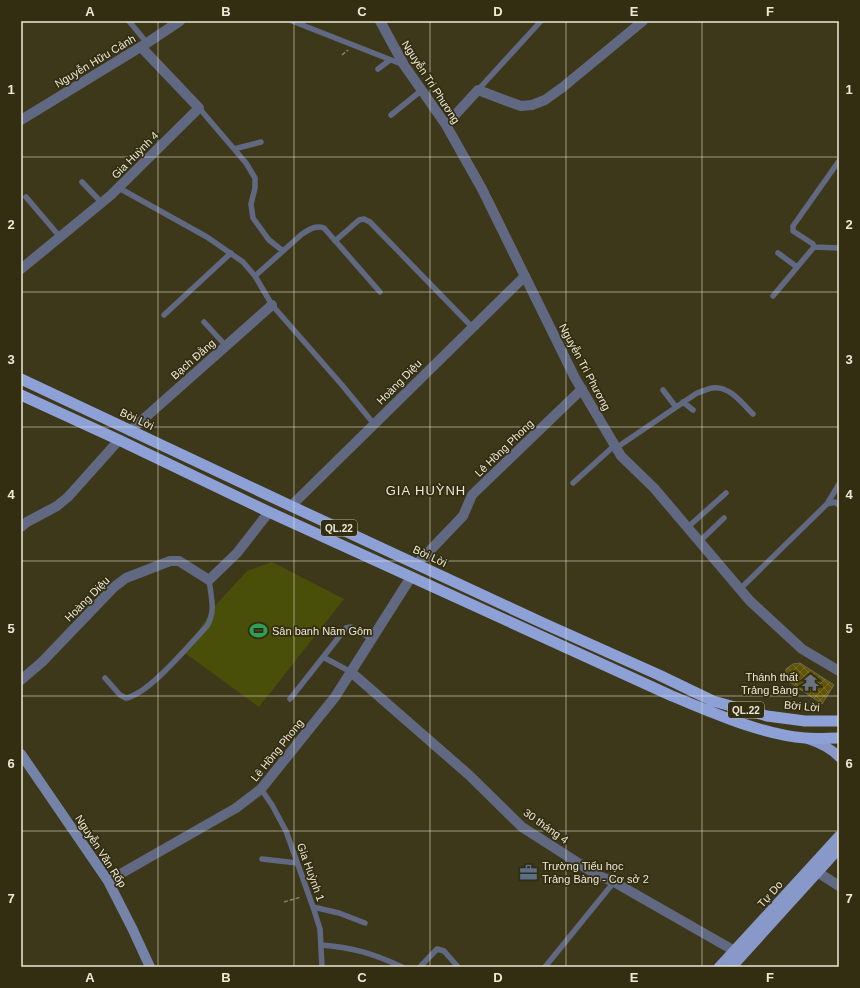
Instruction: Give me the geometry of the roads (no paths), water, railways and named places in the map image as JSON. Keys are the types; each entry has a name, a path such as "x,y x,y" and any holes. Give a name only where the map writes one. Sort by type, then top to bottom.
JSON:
{"highway":[{"name":"Bời Lời","path":"21,379 291,506 713,701 766,716 805,721 839,721"},
{"name":"QL.22","path":"21,395 269,512 672,696 735,721 772,732 804,738 839,738"},
{"path":"411,577 417,564"}],"main road":[{"path":"804,738 818,742 829,748 839,757"},
{"name":"Nguyễn Văn Rốp","path":"21,754 108,881 150,967"},
{"name":"Tự Do","path":"719,967 737,954 762,921 815,869 839,836"},
{"path":"815,869 839,849"},
{"path":"732,967 737,954"}],"street":[{"name":"Nguyễn Hữu Cảnh","path":"21,120 144,45 180,21"},
{"name":"Nguyễn Tri Phương","path":"380,21 404,65 446,124 482,189 582,389 621,456 654,488 741,588 750,601 802,648 839,671"},
{"path":"446,124 476,92 522,106 532,105 545,100 643,21"},
{"path":"144,45 199,108"},
{"name":"Gia Huỳnh 4","path":"21,269 119,188 199,108"},
{"name":"Hoàng Diệu","path":"291,506 525,276"},
{"name":"Bạch Đằng","path":"130,431 272,305"},
{"name":"Lê Hồng Phong","path":"417,564 463,516 472,495 582,389"},
{"path":"23,522 44,514 68,497 119,440"},
{"path":"209,580 237,553 269,512"},
{"name":"Hoàng Diệu","path":"21,680 42,662 114,587 126,578 170,561 179,561 209,580"},
{"name":"Lê Hồng Phong","path":"108,881 236,808 261,789 335,697 411,577"},
{"name":"30 tháng 4","path":"351,672 469,776 522,827 596,875 614,882 737,954"},
{"path":"815,869 839,886"}],"lane":[{"path":"129,21 144,45"},
{"path":"292,21 404,65"},
{"path":"476,92 541,21"},
{"path":"378,69 390,60"},
{"path":"391,115 422,90"},
{"path":"199,108 234,149 255,178 255,188 251,204 253,218 269,240 283,251"},
{"path":"234,149 261,142"},
{"path":"814,247 813,244 793,231 793,226 839,161"},
{"path":"82,182 102,203"},
{"path":"119,188 207,237 243,262 255,276 272,305 374,424"},
{"path":"26,197 60,237"},
{"path":"335,241 359,220 364,219 370,222 472,327"},
{"path":"255,276 302,234 319,226 324,228 380,292"},
{"path":"814,247 839,248"},
{"path":"773,296 814,247"},
{"path":"164,315 231,253"},
{"path":"778,253 797,267"},
{"path":"204,322 226,346"},
{"path":"574,483 615,447 697,393 712,388 719,388 732,393 753,414"},
{"path":"662,390 676,407"},
{"path":"683,402 693,410"},
{"path":"741,588 827,504 839,484"},
{"path":"688,527 726,493"},
{"path":"827,504 835,502 839,505"},
{"path":"700,541 724,518"},
{"path":"105,678 120,695 126,698 132,697 156,680 211,620 213,613 209,580"},
{"path":"290,699 346,628 350,627 372,639"},
{"path":"324,657 351,672"},
{"name":"Gia Huỳnh 1","path":"261,789 272,805 286,832 313,907 320,929 322,967"},
{"path":"262,860 297,863"},
{"path":"545,967 614,882"},
{"path":"313,907 339,913 365,923"},
{"path":"322,946 358,950 379,956 402,967"},
{"path":"420,967 437,949 444,951 458,967"}],"place":[{"name":"Sân banh Năm Gôm","path":"259,631"},
{"name":"Thánh thất Trảng Bàng","path":"811,683"},
{"name":"Trường Tiểu học Trảng Bàng - Cơ sở 2","path":"529,872"}],"district":[{"name":"GIA HUỲNH","path":"426,490"}]}
